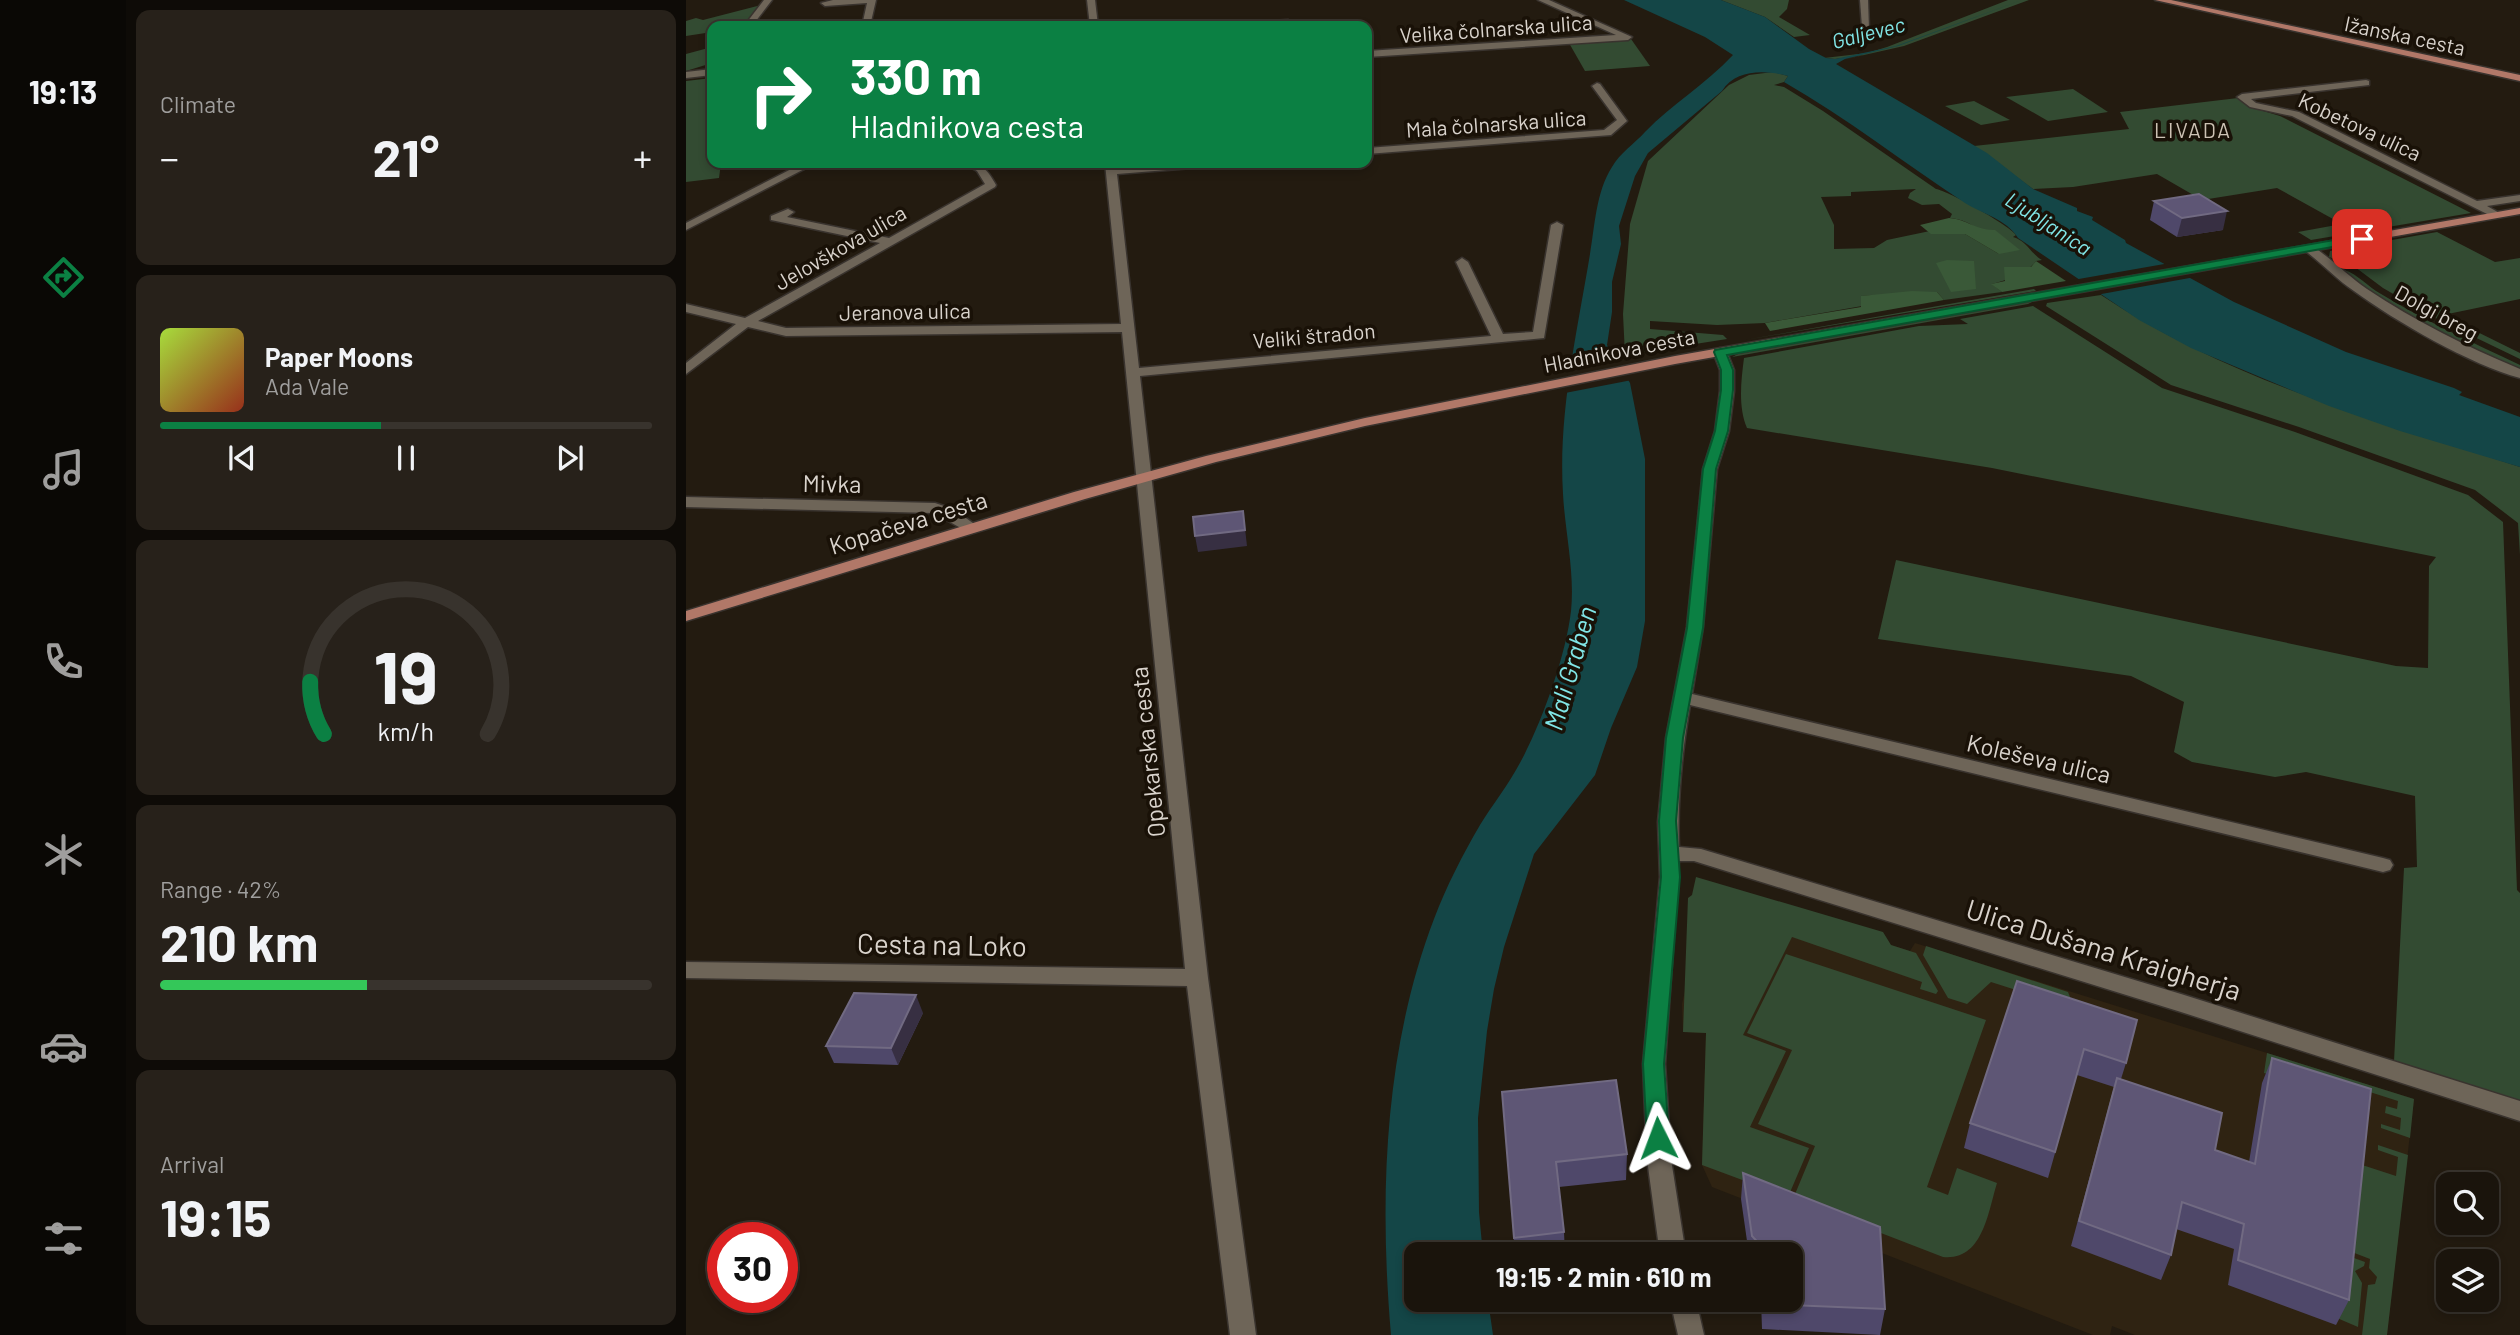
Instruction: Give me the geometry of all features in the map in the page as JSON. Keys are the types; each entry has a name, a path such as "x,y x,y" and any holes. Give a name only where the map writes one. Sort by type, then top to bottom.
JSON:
{"main road":[{"name":"Ižanska cesta","path":"2159,0 2520,78"},
{"name":"Hladnikova cesta","path":"1145,478 1296,439 1720,352 2520,211"},
{"name":"Kopačeva cesta","path":"686,615 1145,478"}],"street":[{"path":"752,21 768,0"},
{"path":"825,3 872,0 867,21"},
{"path":"1091,0 1093,21"},
{"name":"Velika čolnarska ulica","path":"1372,54 1628,37 1542,0"},
{"path":"1864,0 1866,27"},
{"path":"686,75 707,73"},
{"name":"Kobetova ulica","path":"2366,83 2242,97 2253,105 2295,114 2497,215"},
{"name":"Mala čolnarska ulica","path":"1372,151 1606,133 1622,121 1597,86"},
{"path":"686,227 801,168"},
{"name":"Jelovškova ulica","path":"686,370 744,324 991,185 979,168"},
{"name":"Opekarska cesta","path":"1110,168 1197,978 1243,1335"},
{"path":"2476,204 2520,198"},
{"path":"788,212 775,218 888,241"},
{"name":"Veliki štradon","path":"1132,373 1539,335 1557,225"},
{"name":"Dolgi breg","path":"2308,248 2339,274 2393,312 2479,357 2520,374"},
{"path":"1462,262 1499,339"},
{"name":"Jeranova ulica","path":"686,309 786,332 1127,328"},
{"path":"1671,1242 1659,1159 1654,1064 1670,877 1668,821 1675,738 1695,628 1710,469 1721,431 1727,390 1727,370 1720,352"},
{"name":"Mivka","path":"686,502 935,508 948,512 972,528"},
{"name":"Koleševa ulica","path":"1684,698 2383,865"},
{"name":"Ulica Dušana Kraigherja","path":"1669,854 1707,858 2194,1007 2520,1111"},
{"name":"Cesta na Loko","path":"686,970 1197,978"},
{"path":"1686,1312 1691,1335"}],"shaded area":[{"path":"1708,888 1910,951 1915,943 2414,1099 2387,1335 2135,1335 2112,1326 2110,1335 2093,1335 1712,1187 1702,1165 1706,1033 1683,1032 1682,1004"}],"green space":[{"path":"1721,0 1789,0 1787,9 1779,17 1810,35 1794,37 1765,17"},
{"path":"2008,0 2029,0 1904,46 1842,60 1863,55 1824,58 1867,53 1887,47"},
{"path":"765,4 752,21 707,21 707,33 686,36 686,21 696,18 703,20"},
{"path":"1631,39 1650,66 1585,71 1569,43"},
{"path":"707,48 707,65 686,71 686,54"},
{"path":"1773,72 1788,76 1784,82 1774,85 1784,87 1823,111 1936,189 2003,224 2016,235 2013,237 2022,241 2042,260 2036,261 2016,276 1992,284 2002,292 1944,300 1937,292 1861,296 1862,306 1765,323 1717,325 1650,321 1650,329 1723,335 1727,339 1625,355 1623,314 1630,224 1648,161 1729,85 1749,75","holes":["1916,189 1908,198 1922,205 1939,204 1952,214 1950,218 1972,226 1984,235 1999,254 1965,234 1932,234 1930,231 1887,240 1874,248 1834,249 1834,225 1821,197 1851,196 1851,192"]},
{"path":"707,79 707,168 720,168 719,178 686,182 686,81"},
{"path":"2073,89 2108,112 2048,121 2006,97"},
{"path":"2238,98 2250,107 2280,116 2471,213 2311,240 2298,232 2342,224 2277,188 2202,200 2157,174 2073,187 2033,189 1974,146 2129,129 2120,112"},
{"path":"1974,101 2010,120 1981,125 1945,106"},
{"path":"1949,218 1995,230 2020,250 1999,254 1965,234 1931,234 1920,225"},
{"path":"2437,232 2495,262 2520,258 2520,299 2443,315 2520,353 2520,359 2433,317 2383,288 2355,267 2329,257 2330,251"},
{"path":"1947,260 1974,261 1976,289 1951,292 1936,263"},
{"path":"2036,261 2066,281 2002,292 1991,284 2005,281 2004,267 2031,267"},
{"path":"2339,269 2354,274 2376,291 2429,321 2520,365 2520,371 2404,313"},
{"path":"2034,289 2036,291 1745,340"},
{"path":"1912,291 1937,292 1944,300 1770,331 1765,323 1861,307 1861,296"},
{"path":"2101,295 2150,325 2251,374 2358,414 2520,467 2520,555 2518,523 2475,490 2171,385 2046,306 2047,303"},
{"path":"2036,300 2028,304 1732,357 1738,354"},
{"path":"2033,306 2162,388 2295,432 2468,495 2503,522 2517,890 2520,893 2520,1101 2394,1061 2404,868 2417,867 2415,796 2306,772 2275,777 2192,762 2174,752 2184,702 2131,676 1878,639 1896,560 2396,666 2428,668 2429,566 2436,557 1992,468 1747,428 1741,403 1744,358 1919,326 1968,324 1960,319"},
{"path":"1696,877 1883,932 1891,945 1916,953 1938,991 1936,994 1920,989 1922,982 1792,937 1743,1035 1786,1051 1750,1127 1809,1148 1788,1197 1702,1165 1706,1033 1683,1032 1688,898 1692,895"},
{"path":"1926,946 2068,992 2075,1009 1991,982 1967,1004 1948,998 1923,955"},
{"path":"1786,954 1986,1020 1927,1187 1948,1195 1957,1168 1997,1183 1982,1232 1967,1251 1956,1256 1943,1257 1793,1199 1815,1146 1758,1124 1792,1050 1747,1033"},
{"path":"2267,1053 2414,1099 2410,1138 2381,1128 2381,1124 2400,1130 2401,1118 2385,1113 2386,1106 2397,1109 2398,1101 2276,1062 2274,1076 2264,1073"},
{"path":"2378,1145 2408,1155 2387,1335 2362,1335 2368,1285 2375,1284 2377,1277 2369,1268 2370,1259 2344,1249 2353,1162 2396,1176 2398,1157 2378,1150"},
{"path":"2343,1254 2365,1262 2364,1266 2355,1271 2362,1283 2358,1327 2337,1318"}],"water":[{"path":"1624,0 1721,0 1765,17 1809,49 1826,58 1835,59 1896,46 2022,0 1898,46 1845,59 1836,64 1987,153 2033,189 2077,208 2077,211 2093,217 2092,220 2126,243 2234,302 2346,352 2454,388 2462,392 2459,395 2520,417 2520,467 2400,431 2329,406 2191,348 2139,320 2018,238 2001,221 1965,203 1784,82 1788,76 1752,73 1728,84 1648,153 1635,176 1619,226 1621,244 1612,282 1612,312 1607,345 1630,383 1645,459 1645,621 1637,667 1611,728 1595,775 1534,854 1504,947 1487,1031 1478,1118 1482,1242 1404,1242 1404,1312 1490,1312 1493,1335 1391,1335 1387,1283 1386,1177 1389,1124 1404,1020 1417,969 1439,907 1474,836 1529,745 1552,688 1568,628 1572,582 1563,494 1563,433 1570,373 1599,198 1615,162 1623,153 1733,55 1705,37"}],"pier":[{"path":"2170,263 2195,277 2096,295 2073,280"},
{"path":"1620,360 1632,380 1565,393 1568,370"}],"building":[{"path":"2199,194 2227,211 2182,218 2154,201"},
{"path":"1243,511 1245,530 1195,536 1193,517"},
{"path":"2017,981 2137,1020 2126,1063 2084,1049 2055,1152 1970,1123"},
{"path":"854,993 916,995 891,1048 826,1046"},
{"path":"2272,1058 2371,1089 2349,1300 2238,1260 2244,1224 2182,1202 2171,1255 2079,1221 2117,1078 2222,1113 2215,1150 2255,1164"},
{"path":"1616,1080 1627,1154 1556,1162 1564,1232 1514,1238 1502,1092"},
{"path":"1743,1173 1880,1227 1885,1309 1803,1306 1803,1242 1758,1242 1752,1236"}],"district":[{"name":"LIVADA","path":"2193,129"}],"route":[{"path":"1658,1138 1654,1064 1670,877 1668,821 1675,738 1695,628 1710,469 1721,431 1727,390 1727,370 1720,352 2362,239"}],"water label":[{"name":"Galjevec","path":"1868,32"},
{"name":"Ljubljanica","path":"2049,223"},
{"name":"Mali Graben","path":"1569,668"}]}
